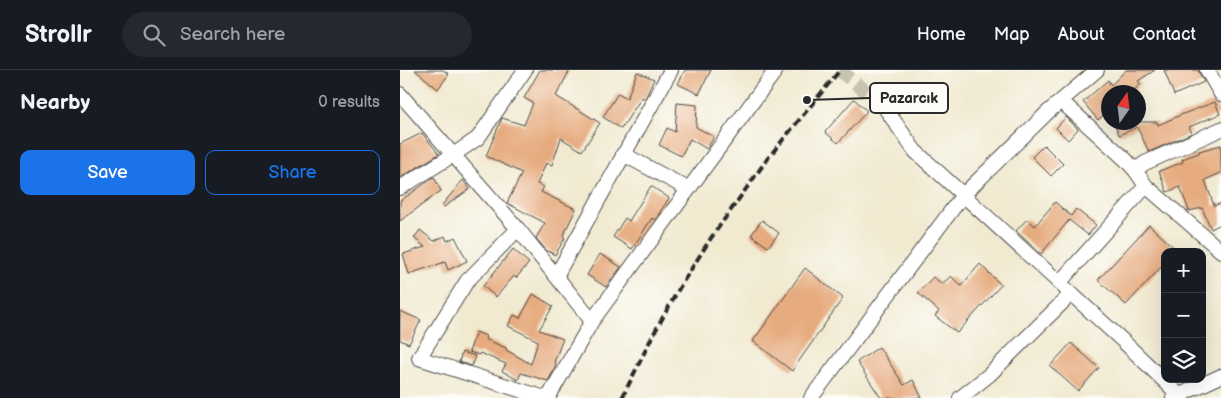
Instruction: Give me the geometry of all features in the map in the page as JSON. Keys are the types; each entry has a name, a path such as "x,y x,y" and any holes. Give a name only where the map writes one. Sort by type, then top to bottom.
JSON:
{"street":[{"path":"400,188 478,138 525,70"},
{"path":"556,276 671,70"},
{"path":"518,229 467,281 419,358 546,398 592,321 776,70"},
{"path":"811,398 963,195 1061,101 1098,70"},
{"path":"1207,70 1221,94"},
{"path":"400,94 518,229 592,321"},
{"path":"1061,101 1135,170 1146,186 1218,243"},
{"path":"883,105 915,150 1123,341 1178,397 1221,376"},
{"path":"1135,170 1145,163 1221,129"},
{"path":"623,154 688,190"},
{"path":"1059,282 1146,186"},
{"path":"960,398 989,375 1071,294"}],"building":[{"path":"415,70 443,70 449,74 438,89"},
{"path":"540,70 570,70 556,96 600,123 582,151 561,138 552,165 546,163 537,184 544,187 541,192 576,209 563,236 565,238 555,255 546,250 536,238 545,223 507,203 522,173 486,156 502,118 524,125 533,103 524,98"},
{"path":"685,70 711,70 699,94 678,84"},
{"path":"1126,70 1155,70 1138,81 1140,85 1111,85"},
{"path":"1164,70 1198,70 1204,82 1174,95"},
{"path":"637,72 654,79 645,99 642,97 621,129 603,117 618,93 627,98"},
{"path":"1108,80 1111,85 1102,85"},
{"path":"1101,86 1101,117 1098,120 1083,102"},
{"path":"854,99 867,111 838,143 825,132"},
{"path":"1215,102 1220,114 1189,127 1192,133 1149,152 1138,130 1146,130 1146,122 1157,122 1158,125"},
{"path":"677,103 697,105 696,127 714,137 707,149 690,139 681,156 659,145 667,128 675,132"},
{"path":"1066,117 1078,129 1068,140 1056,128"},
{"path":"1117,130 1130,130 1119,135"},
{"path":"422,133 439,154 400,178 400,144"},
{"path":"1044,145 1063,164 1051,176 1032,157"},
{"path":"1221,145 1221,173 1205,180 1214,206 1221,203 1221,224 1211,229 1202,208 1189,211 1180,187 1167,192 1159,171 1183,162 1182,159 1199,153 1199,151"},
{"path":"434,177 441,191 400,221 400,201"},
{"path":"463,180 470,189 444,207 442,205"},
{"path":"651,186 669,198 655,220 652,218 632,249 613,237 625,218 629,221"},
{"path":"1055,202 1071,216 1076,209 1096,225 1088,235 1069,220 1041,254 1016,231 1027,219 1035,226"},
{"path":"762,220 779,233 768,247 751,235"},
{"path":"1149,225 1175,248 1161,248 1161,267 1126,305 1098,280"},
{"path":"420,230 434,241 445,236 447,241 455,237 467,261 448,270 445,262 409,274 403,254 425,247 414,238"},
{"path":"513,249 529,263 516,278 514,276 496,297 483,286"},
{"path":"600,254 621,267 606,287 587,275"},
{"path":"980,264 1001,285 957,333 935,316 939,311 918,293 933,277 942,284 951,276 961,286"},
{"path":"805,268 843,298 792,371 753,341"},
{"path":"533,294 553,306 539,330 563,339 554,362 556,363 553,372 548,381 521,373 518,380 502,371 506,364 480,353 479,355 469,352 476,332 486,336 485,339 506,348 506,350 531,364 538,341 508,326 514,315 520,318"},
{"path":"400,311 421,320 409,344 400,340"},
{"path":"1071,343 1099,368 1078,391 1050,366"},
{"path":"879,347 904,385 913,380 922,398 881,398 857,362"},
{"path":"462,352 475,356 472,366 459,362"}],"tunnel":[{"path":"839,70 883,105"}],"railway":[{"path":"622,398 653,335 681,285 711,238 768,158 840,70"}],"place":[{"name":"Pazarcık","path":"807,100"}]}
